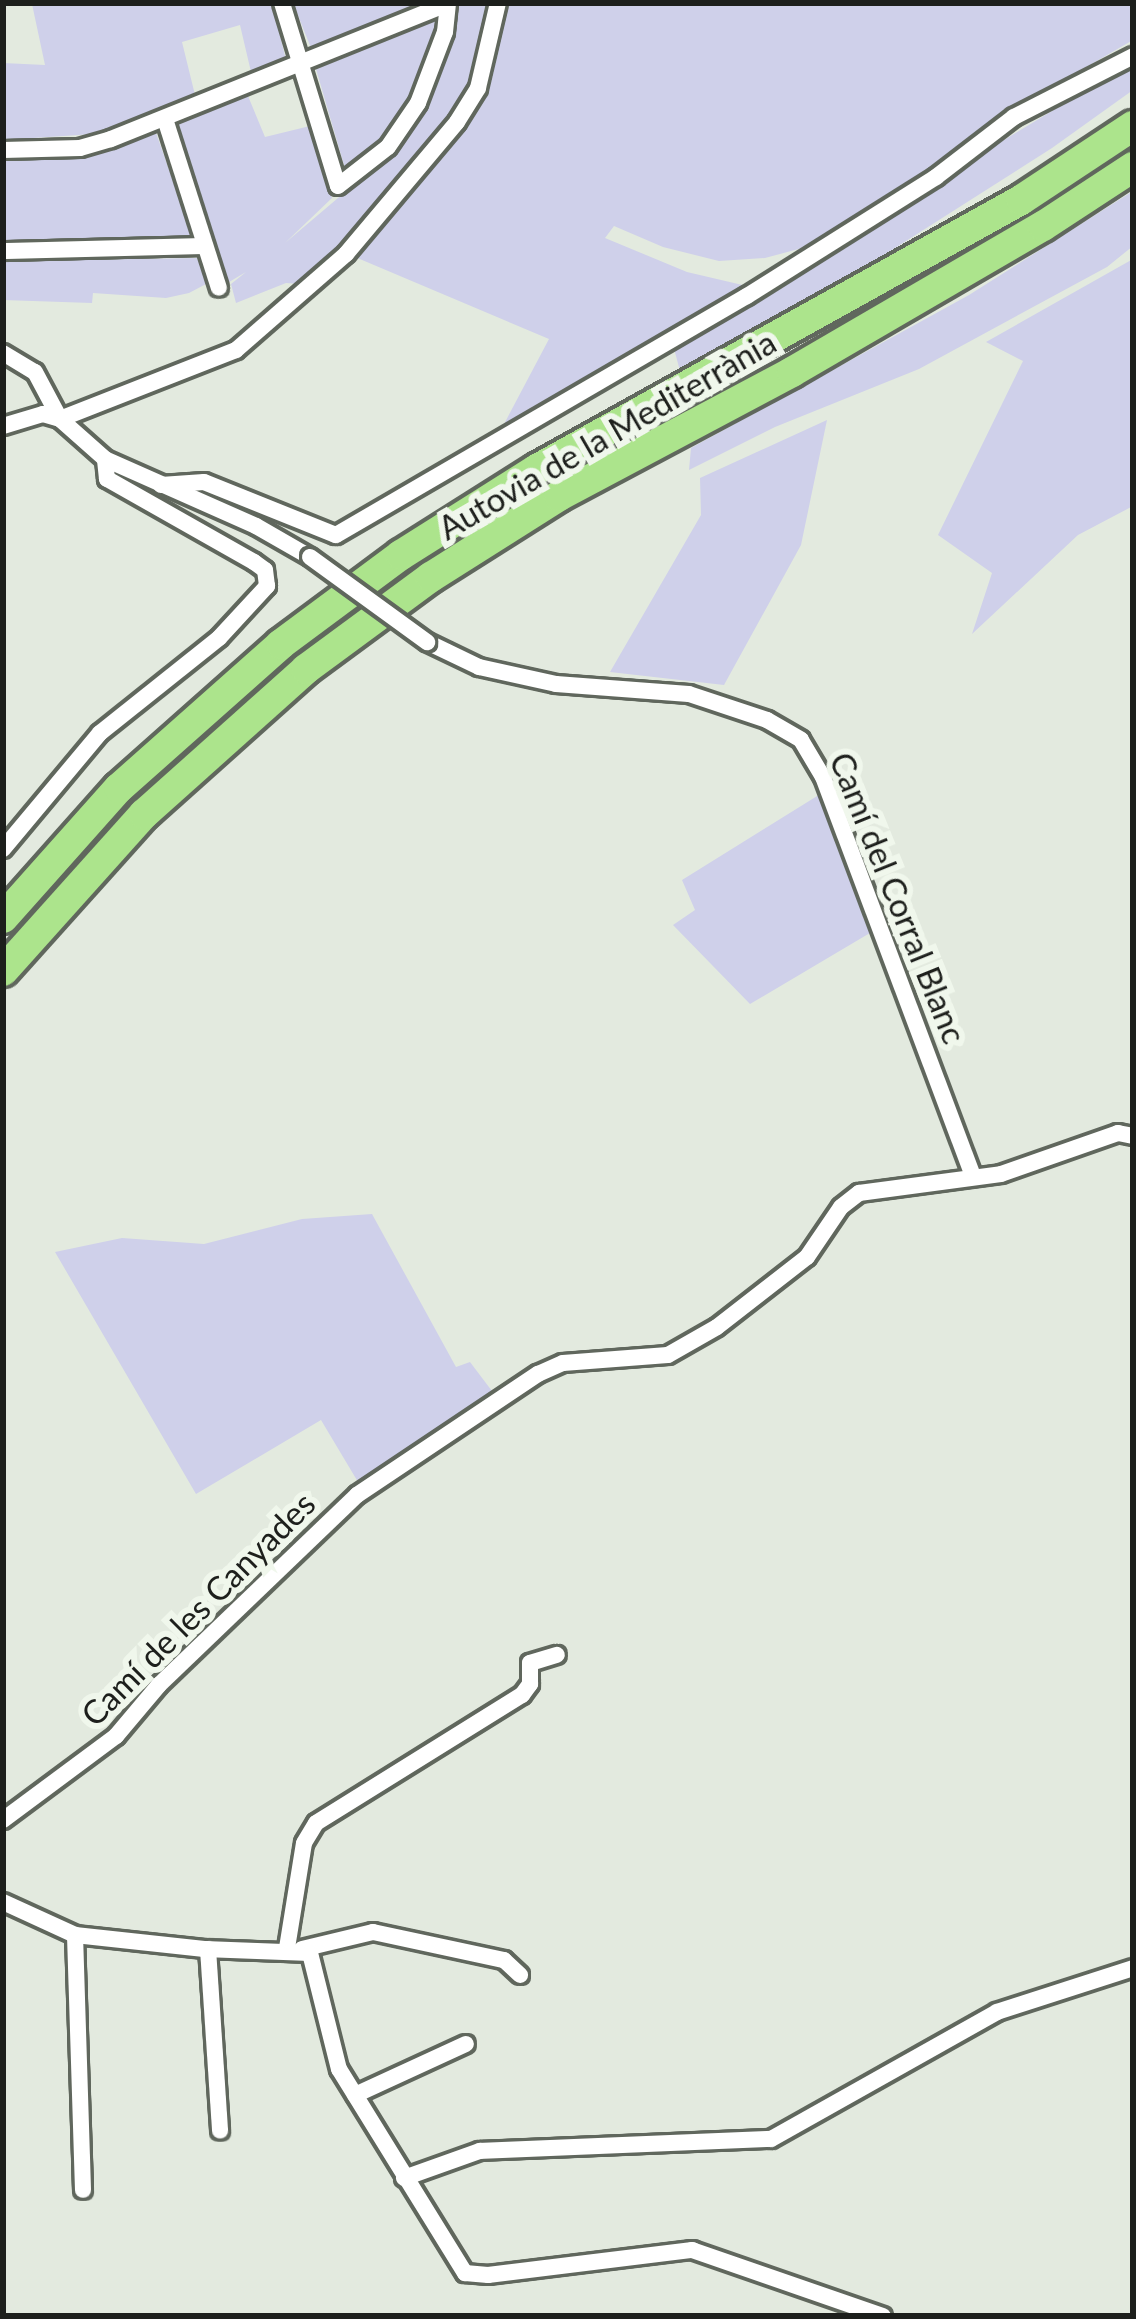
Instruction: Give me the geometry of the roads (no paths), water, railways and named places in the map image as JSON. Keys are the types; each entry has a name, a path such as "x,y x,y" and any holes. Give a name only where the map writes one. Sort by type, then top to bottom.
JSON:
{"highway":[{"name":"Autovia de la Mediterrània","path":"3,919 119,788 280,644 400,555 537,469 1021,200 1133,126"},
{"name":"Autovia de la Mediterrània","path":"3,971 144,814 306,669 431,578 559,496 792,372 1133,167"}],"street":[{"path":"3,150 80,148 165,119 301,64 448,4 445,32 418,103 388,147 338,186 301,64 282,3"},
{"path":"3,427 43,414 61,419 236,350 346,254 458,122 478,88 498,3"},
{"path":"161,485 204,482 336,535 747,296 936,177 1014,117 1133,56"},
{"path":"165,119 219,288"},
{"path":"3,251 205,246"},
{"path":"3,352 35,372 61,419 105,459 107,479 254,562 265,570 267,586 219,638 100,733 3,849"},
{"name":"Camí del Corral Blanc","path":"105,459 256,526 310,557 427,642 479,667 556,684 689,694 767,720 801,740 824,777 973,1176"},
{"name":"Camí de les Canyades","path":"3,1820 116,1736 158,1685 299,1544 423,1448 563,1363 668,1355 717,1327 807,1257 842,1207 859,1193 1001,1174 1118,1133 1133,1136"},
{"path":"294,1948 304,1843 316,1823 522,1695 530,1684 530,1663 557,1655"},
{"path":"3,1901 75,1935 208,1949 294,1948 373,1932 504,1960 520,1975"},
{"path":"75,1935 82,2190"},
{"path":"294,1948 316,1966 334,2055 355,2095 465,2272 488,2275 692,2250 884,2316"},
{"path":"208,1949 220,2131"},
{"path":"404,2178 480,2151 771,2139 997,2012 1133,1968"},
{"path":"355,2095 466,2044"}]}
